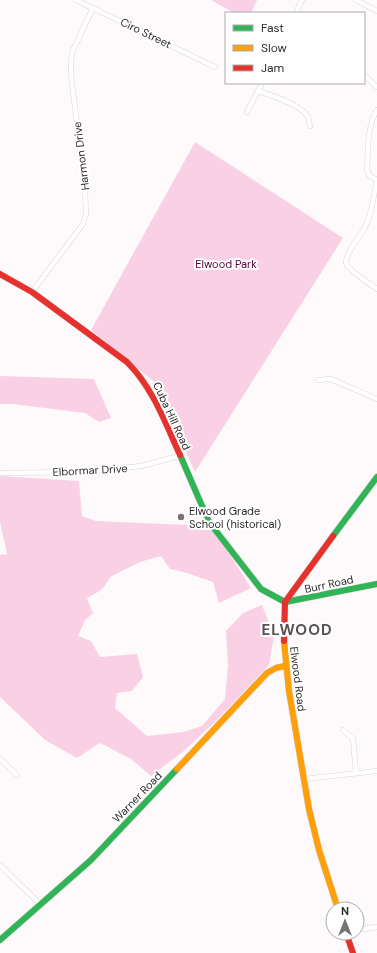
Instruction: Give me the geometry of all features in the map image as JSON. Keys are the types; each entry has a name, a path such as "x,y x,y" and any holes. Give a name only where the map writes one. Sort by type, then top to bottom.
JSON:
{"main road":[{"name":"Cuba Hill Road","path":"0,274 32,292 127,362 138,373 154,398 209,522 261,589 285,602"},
{"path":"285,602 377,476"},
{"name":"Burr Road","path":"285,602 377,584"},
{"name":"Elwood Road","path":"285,602 283,625 285,666 314,831 323,865 335,901"},
{"name":"Warner Road","path":"0,940 91,860 267,673 276,668 285,666"},
{"path":"349,941 353,953"}],"street":[{"name":"Ciro Street","path":"76,0 215,67"},
{"path":"296,12 302,0"},
{"path":"356,0 377,11"},
{"name":"Harmon Drive","path":"32,292 83,224 86,214 85,187 71,75 71,60 78,38 93,8"},
{"path":"365,76 377,87"},
{"path":"247,112 262,84"},
{"path":"258,91 279,98 296,107 308,117 310,126"},
{"path":"377,110 371,126 367,170 370,176 377,180 371,214 346,257 346,263 350,269 377,289"},
{"path":"318,380 330,379 377,399"},
{"name":"Elbormar Drive","path":"0,473 83,472 141,466 179,456"},
{"path":"343,730 352,739 356,773"},
{"path":"0,759 17,775"},
{"path":"304,779 377,772"},
{"path":"0,865 40,904"},
{"path":"365,929 377,928"}],"green space":[{"path":"211,0 257,0 251,12 232,12"},
{"name":"Elwood Park","path":"195,142 343,238 195,472 153,381 91,330"},
{"path":"0,376 94,379 111,418 99,422 85,413 13,404 0,405"},
{"path":"0,476 79,481 82,516 96,521 212,526 251,588 219,603 213,582 170,569 161,556 140,562 110,577 98,592 87,598 93,613 85,620 78,636 91,641 100,657 137,654 143,677 132,691 117,693 115,708 147,736 183,732 202,726 225,699 228,665 226,631 243,613 262,605 274,636 269,665 221,716 185,750 151,776 131,759 100,743 77,758 45,740 0,697 0,555 7,554 0,522"}],"traffic: fast":[{"path":"180,455 209,522 261,589 285,602 377,584"},
{"path":"333,536 377,477"},
{"path":"0,940 91,860 177,769"}],"traffic: slow":[{"path":"284,641 289,691 309,809 319,850 335,901"},
{"path":"177,769 267,673 276,668 285,666"}],"traffic: jam":[{"path":"0,274 32,292 127,362 144,383 158,406 180,455"},
{"path":"284,641 285,602 333,536"},
{"path":"349,941 353,953"}],"place":[{"name":"Elwood Grade School (historical)","path":"181,517"}],"district":[{"name":"ELWOOD","path":"297,630"}]}
